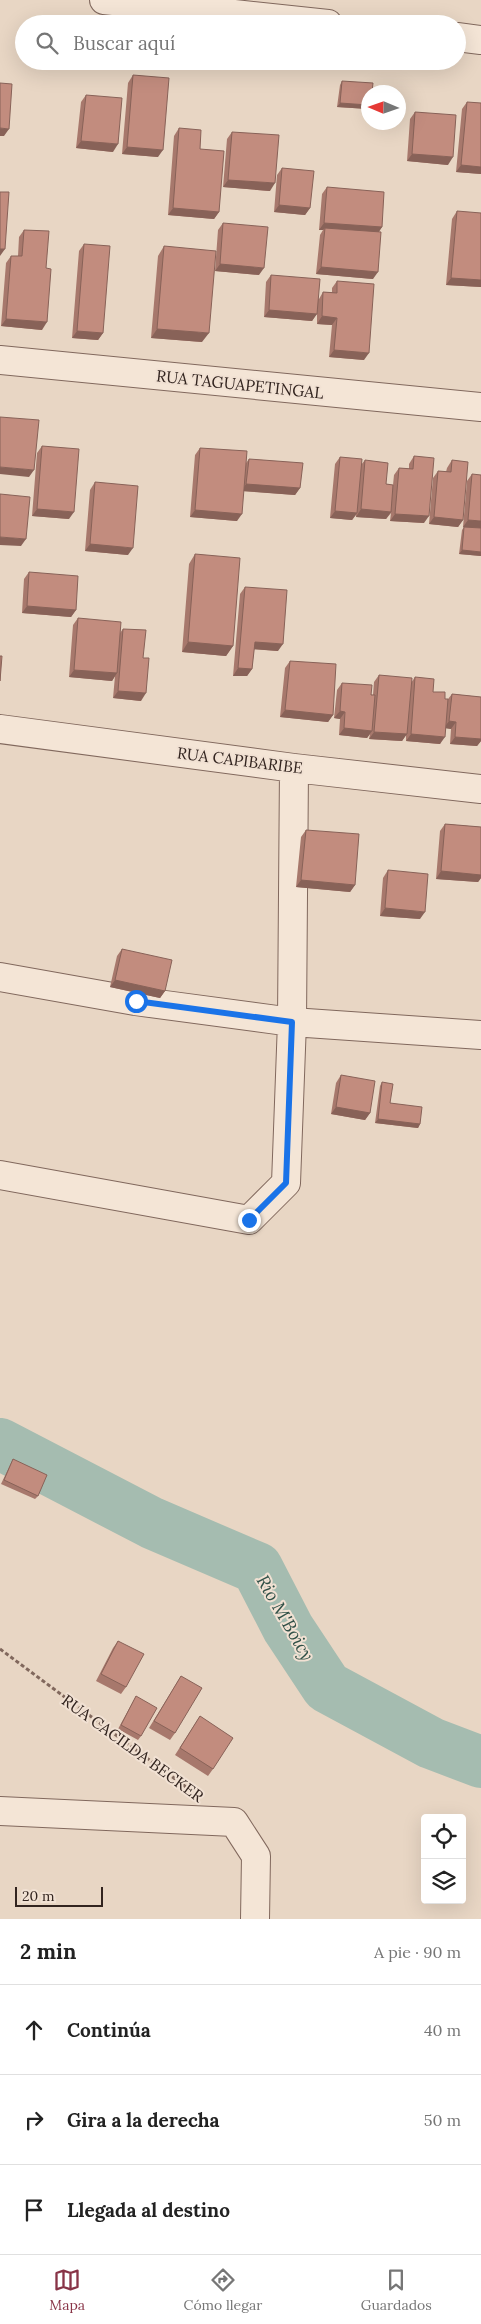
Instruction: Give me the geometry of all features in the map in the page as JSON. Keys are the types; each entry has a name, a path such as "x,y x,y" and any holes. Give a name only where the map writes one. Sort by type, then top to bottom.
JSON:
{"street":[{"path":"104,0 244,15"},
{"path":"466,38 481,40"},
{"name":"RUA TAGUAPETINGAL","path":"0,360 481,407"},
{"name":"RUA CAPIBARIBE","path":"0,728 294,768 481,789"},
{"path":"0,1175 249,1220 286,1183 292,1022 294,768"},
{"path":"0,977 136,1001 292,1022 481,1035"},
{"path":"0,1811 234,1822 256,1856 256,1919"}],"path":[{"name":"RUA CACILDA BECKER","path":"0,1650 195,1794"}],"building":[{"path":"133,75 169,78 163,150 127,147"},
{"path":"342,81 373,83 373,85 361,85 361,104 340,103"},
{"path":"0,83 12,84 9,129 0,128"},
{"path":"86,95 122,98 118,144 81,141"},
{"path":"467,102 481,103 481,167 461,165"},
{"path":"415,112 456,115 453,157 412,154"},
{"path":"179,128 201,130 200,149 224,151 219,212 173,208"},
{"path":"232,132 279,135 275,183 228,180"},
{"path":"282,168 314,171 310,208 279,205"},
{"path":"327,187 384,192 382,227 324,223"},
{"path":"0,192 9,192 5,249 0,249"},
{"path":"457,211 481,213 481,280 451,278"},
{"path":"223,223 268,227 264,268 220,264"},
{"path":"325,228 381,232 378,272 321,267"},
{"path":"24,230 49,231 46,268 51,269 47,322 6,319 11,256 22,256"},
{"path":"84,244 110,246 103,333 77,331"},
{"path":"164,246 216,251 209,333 157,329"},
{"path":"271,275 320,279 317,314 269,310"},
{"path":"337,281 374,284 369,353 334,350 337,318 322,316 323,292 337,293"},
{"path":"0,417 39,420 34,470 0,467"},
{"path":"42,446 79,449 74,512 37,509"},
{"path":"200,448 247,451 242,514 195,510"},
{"path":"414,456 434,458 429,516 395,514 399,468 413,469"},
{"path":"340,457 362,459 357,513 335,511"},
{"path":"249,459 303,463 300,488 246,484"},
{"path":"365,460 388,463 386,484 393,485 391,512 361,509"},
{"path":"452,460 468,462 463,520 434,517 438,471 451,472"},
{"path":"472,474 481,475 481,521 468,520"},
{"path":"95,482 138,486 133,548 90,544"},
{"path":"0,494 30,497 26,539 0,537"},
{"path":"464,527 481,528 481,552 462,550"},
{"path":"195,554 240,558 233,646 188,642"},
{"path":"29,572 78,576 76,610 27,606"},
{"path":"245,587 287,590 283,644 255,642 252,669 238,668"},
{"path":"78,618 121,622 117,673 74,670"},
{"path":"123,629 146,630 143,658 149,658 146,693 118,691"},
{"path":"0,656 2,656 0,681"},
{"path":"290,661 336,664 333,715 285,710"},
{"path":"379,675 412,678 407,734 374,732"},
{"path":"415,677 434,679 433,692 445,692 445,699 448,699 445,737 411,734"},
{"path":"342,683 372,685 371,695 375,695 372,731 344,728 345,712 340,711"},
{"path":"452,694 481,697 481,739 455,737 456,722 449,721"},
{"path":"445,824 481,827 481,875 441,871"},
{"path":"306,830 359,834 355,885 301,880"},
{"path":"388,870 428,874 425,912 385,908"},
{"path":"122,949 172,960 165,991 115,980"},
{"path":"341,1075 375,1081 370,1113 336,1107"},
{"path":"382,1082 393,1084 390,1103 422,1107 420,1124 378,1119"},
{"path":"13,1459 47,1475 38,1496 4,1480"},
{"path":"118,1641 144,1654 126,1687 101,1674"},
{"path":"181,1676 202,1688 175,1733 154,1721"},
{"path":"136,1696 157,1708 141,1736 121,1725"},
{"path":"200,1716 233,1738 213,1769 180,1748"}],"waterway":[{"name":"Rio M'Boicy","path":"0,1444 152,1523 257,1568 288,1628 327,1687 431,1743 481,1762"}],"route":[{"path":"136,1001 292,1022 286,1183 249,1220"}]}
